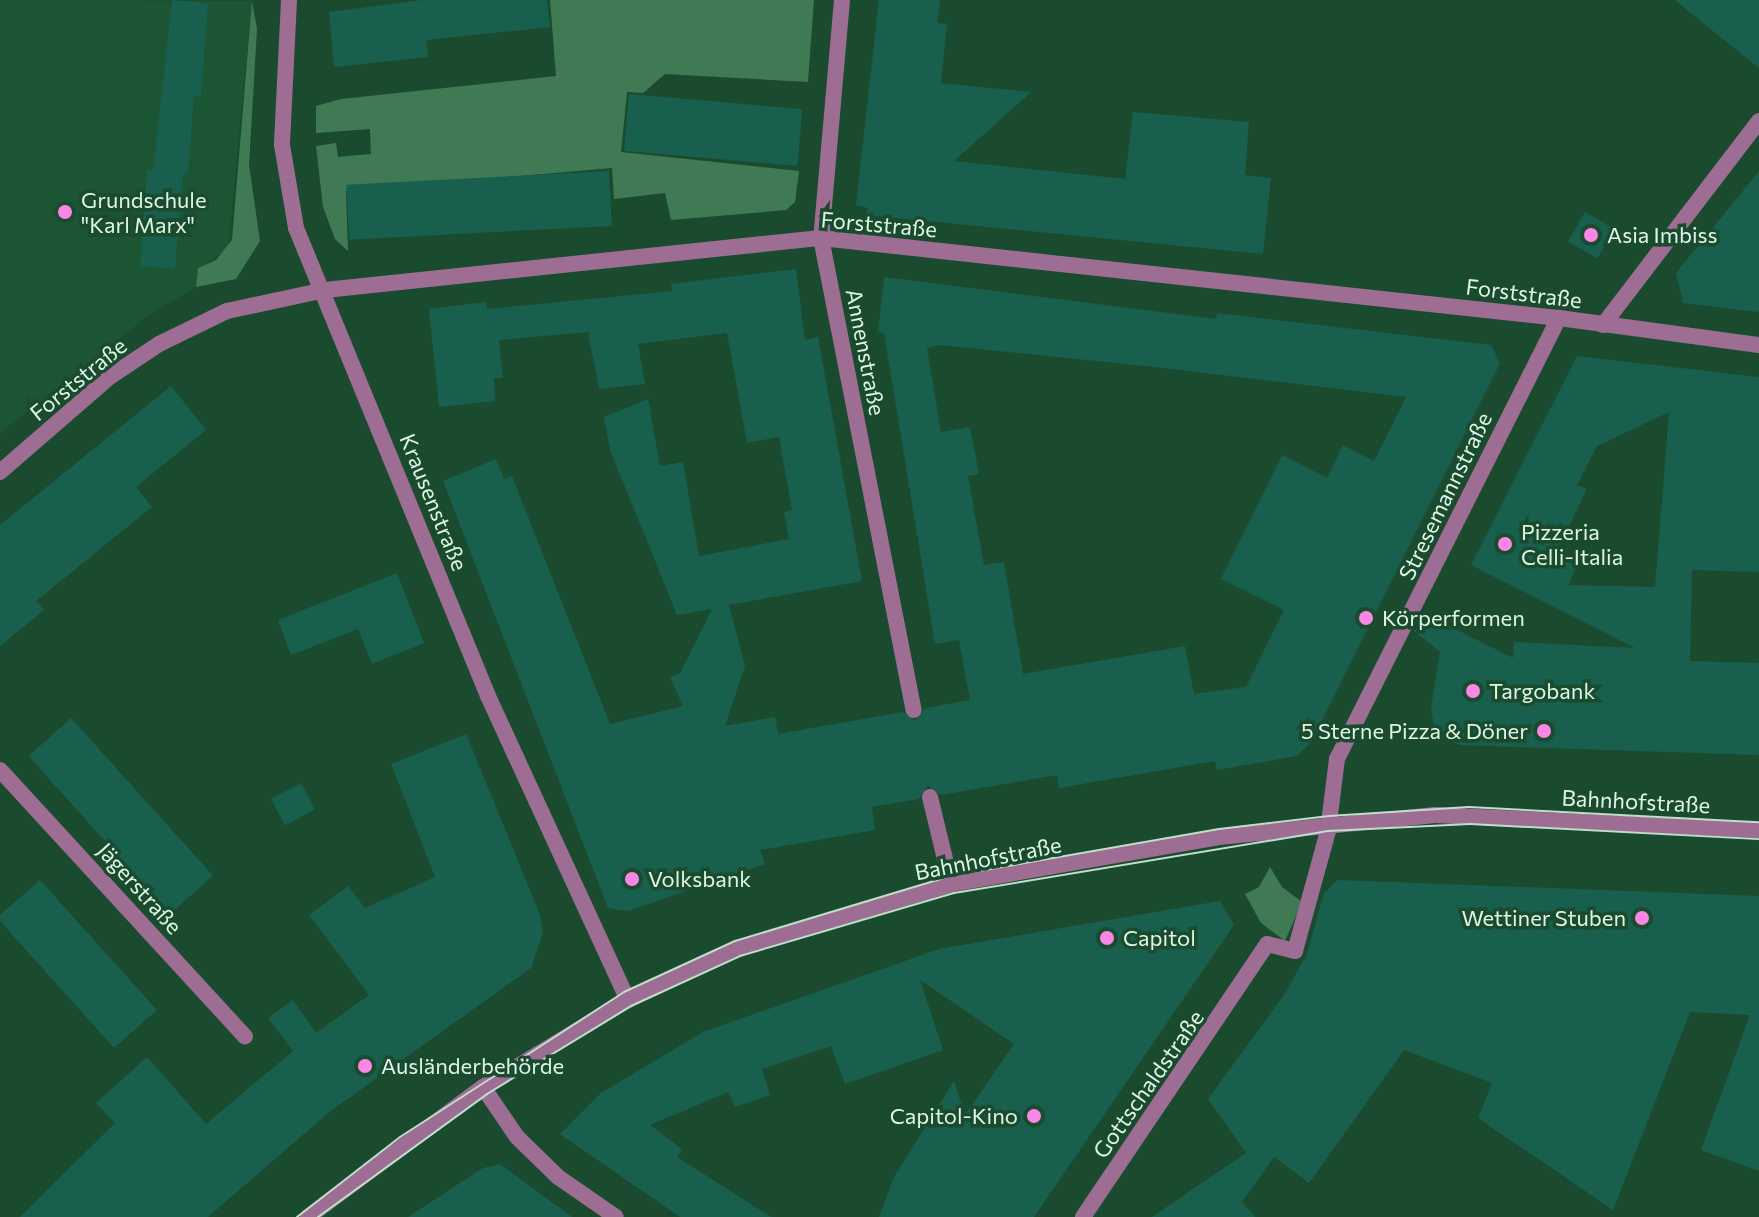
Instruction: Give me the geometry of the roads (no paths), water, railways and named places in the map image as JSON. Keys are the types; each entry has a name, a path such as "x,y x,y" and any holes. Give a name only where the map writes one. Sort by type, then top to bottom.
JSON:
{"street":[{"name":"Krausenstraße","path":"289,0 282,145 296,228 325,290 488,696 585,914 628,1000"},
{"name":"Annenstraße","path":"842,0 821,238 914,710"},
{"path":"1603,325 1759,121"},
{"name":"Forststraße","path":"0,472 111,376 159,344 227,311 325,290 821,238 1559,318 1759,345"},
{"name":"Stresemannstraße","path":"1250,976 1267,944 1295,951 1327,825 1337,759 1559,318"},
{"name":"Jägerstraße","path":"0,770 245,1036"},
{"path":"930,797 951,884"},
{"name":"Bahnhofstraße","path":"308,1217 483,1087 628,1000 736,949 951,884 1219,837 1473,814 1759,830"},
{"name":"Gottschaldstraße","path":"1083,1217 1250,976"},
{"path":"483,1087 517,1137 558,1177 616,1217"}],"tram line":[{"path":"297,1217 400,1137 624,992 735,941 950,876 1219,829 1329,816 1469,807 1759,822"},
{"path":"318,1217 487,1094 631,1006 740,956 954,893 1328,831 1470,824 1759,839"}],"place":[{"name":"Grundschule \"Karl Marx\"","path":"65,212"},
{"name":"Asia Imbiss","path":"1591,235"},
{"name":"Pizzeria Celli-Italia","path":"1505,544"},
{"name":"Körperformen","path":"1366,618"},
{"name":"Targobank","path":"1473,691"},
{"name":"5 Sterne Pizza & Döner","path":"1544,731"},
{"name":"Volksbank","path":"632,879"},
{"name":"Wettiner Stuben","path":"1642,918"},
{"name":"Capitol","path":"1107,938"},
{"name":"Ausländerbehörde","path":"365,1066"},
{"name":"Capitol-Kino","path":"1034,1116"}]}
